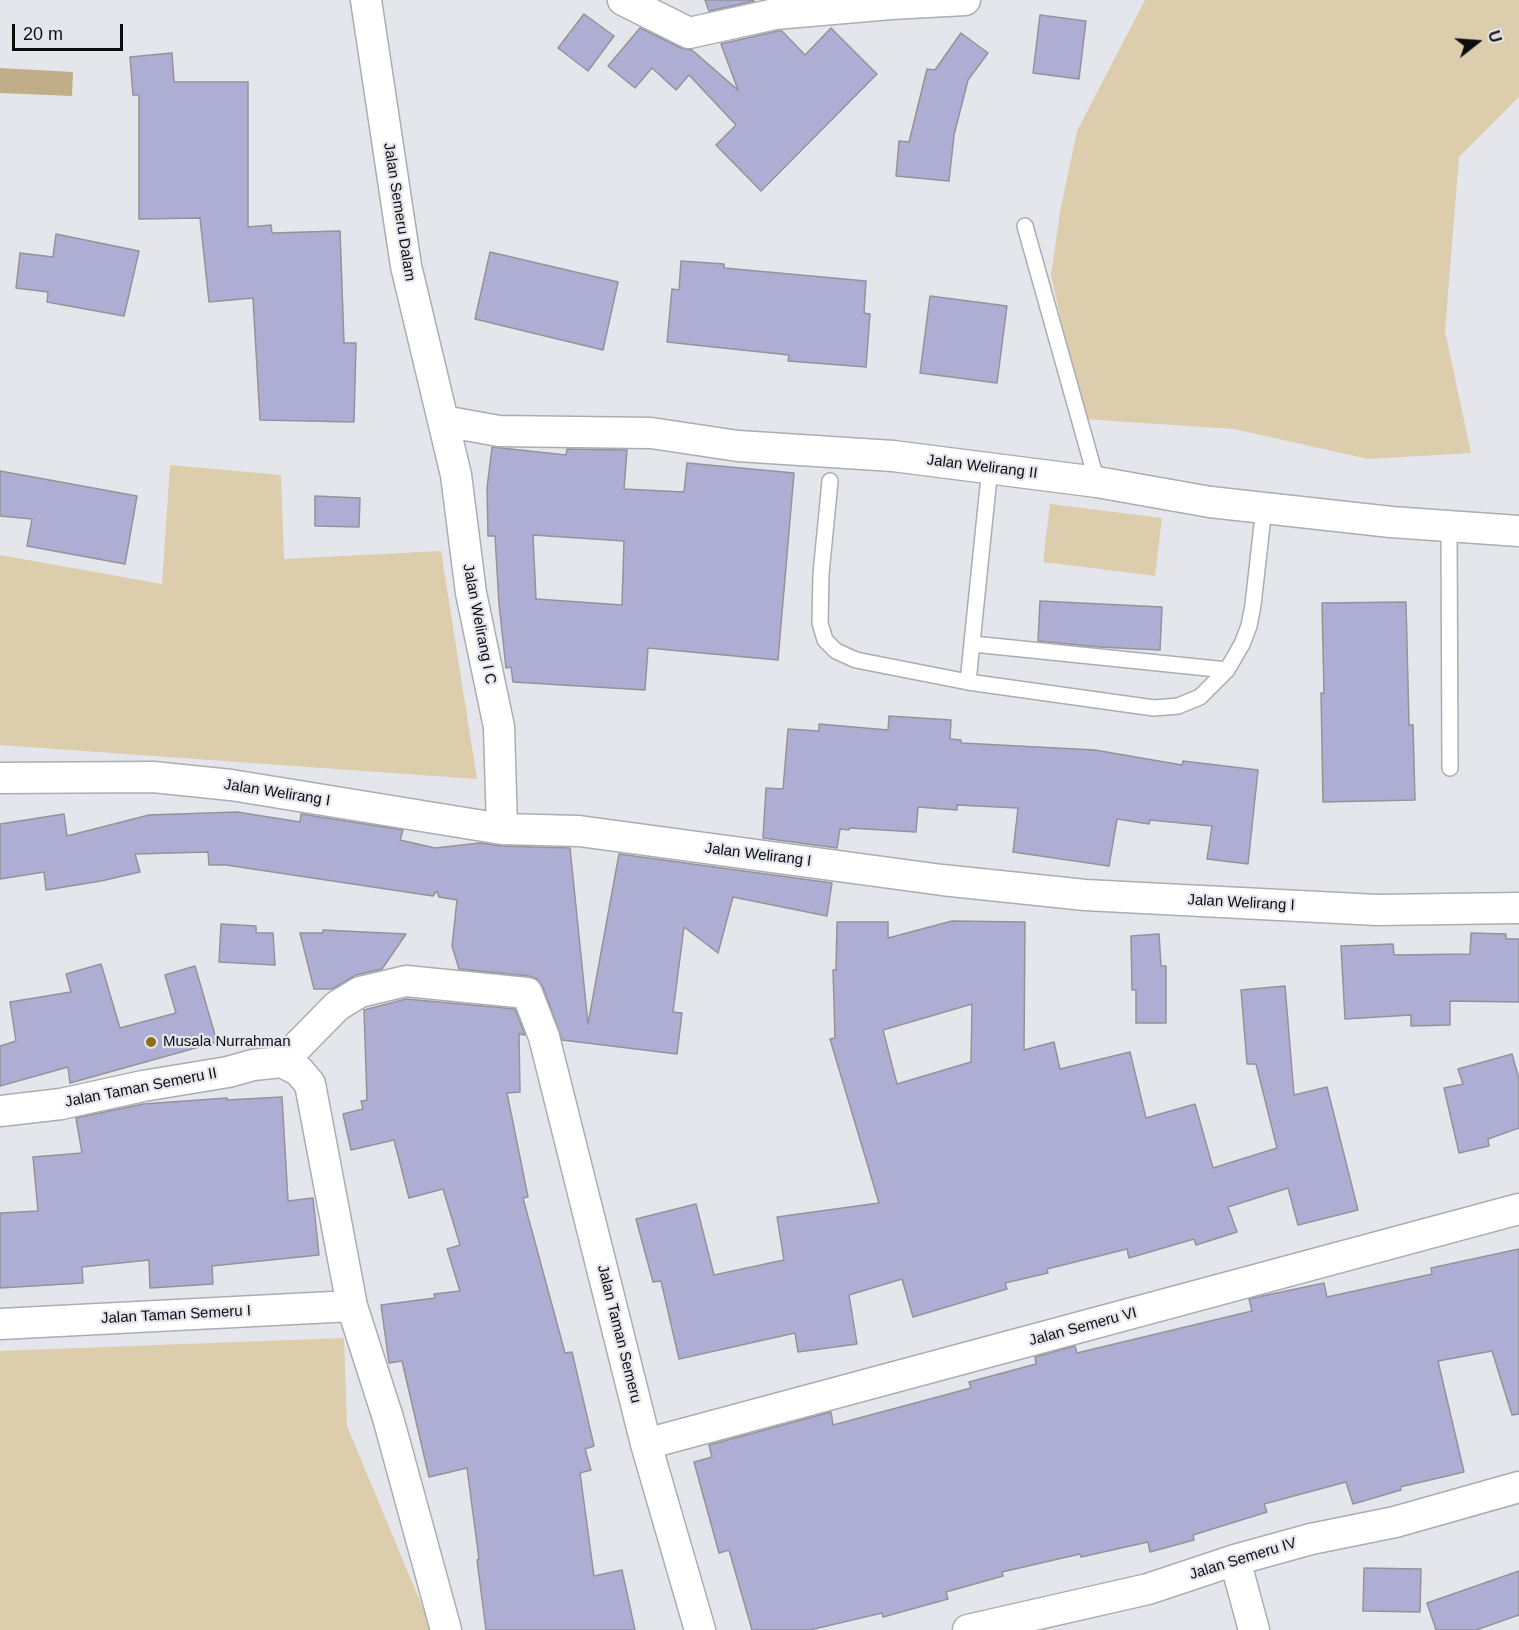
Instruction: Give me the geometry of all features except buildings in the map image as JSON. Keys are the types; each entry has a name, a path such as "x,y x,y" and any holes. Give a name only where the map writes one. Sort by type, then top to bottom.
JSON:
{"street":[{"name":"Jalan Semeru Dalam","path":"366,0 406,267 443,421"},
{"path":"623,0 689,33 776,14 965,0"},
{"name":"Jalan Welirang II","path":"443,421 499,431 651,433 738,446 893,456 1097,482 1210,502 1391,522 1519,531"},
{"name":"Jalan Welirang I C","path":"443,421 456,475 471,593 499,728 502,829"},
{"name":"Jalan Welirang I","path":"0,778 153,777 231,785 502,829 579,831 942,880 1085,895 1377,910 1519,908"},
{"name":"Jalan Taman Semeru","path":"282,1062 338,1006 360,992 406,981 527,993 544,1037 646,1444 700,1630"},
{"path":"282,1062 299,1071 310,1083 352,1306 388,1418 446,1630"},
{"name":"Jalan Taman Semeru II","path":"0,1111 61,1104 143,1086 228,1072 253,1065 282,1062"},
{"name":"Jalan Semeru VI","path":"646,1444 1519,1209"},
{"name":"Jalan Taman Semeru I","path":"0,1324 352,1306"},
{"name":"Jalan Semeru IV","path":"978,1629 1148,1589 1235,1560 1311,1539 1395,1522 1519,1487"},
{"path":"1235,1560 1254,1630"}],"lane":[{"path":"1026,226 1097,482"},
{"path":"968,682 990,467"},
{"path":"830,481 821,574 820,624 825,640 836,651 856,660 968,682 1154,708 1178,706 1200,697 1227,670 1249,626 1264,507"},
{"path":"1449,526 1450,768"},
{"path":"972,644 1227,670"}],"shaded area":[{"path":"1145,0 1519,0 1519,97 1459,157 1445,331 1471,453 1368,459 1234,429 1083,419 1051,275 1060,212 1077,131"},
{"path":"0,68 73,72 72,96 0,93"},
{"path":"170,465 281,475 284,559 441,551 477,779 0,745 0,555 162,584"},
{"path":"1050,504 1162,518 1155,576 1043,562"},
{"path":"344,1338 347,1426 432,1630 0,1630 0,1351"}],"place":[{"name":"Musala Nurrahman","path":"151,1042"}]}
